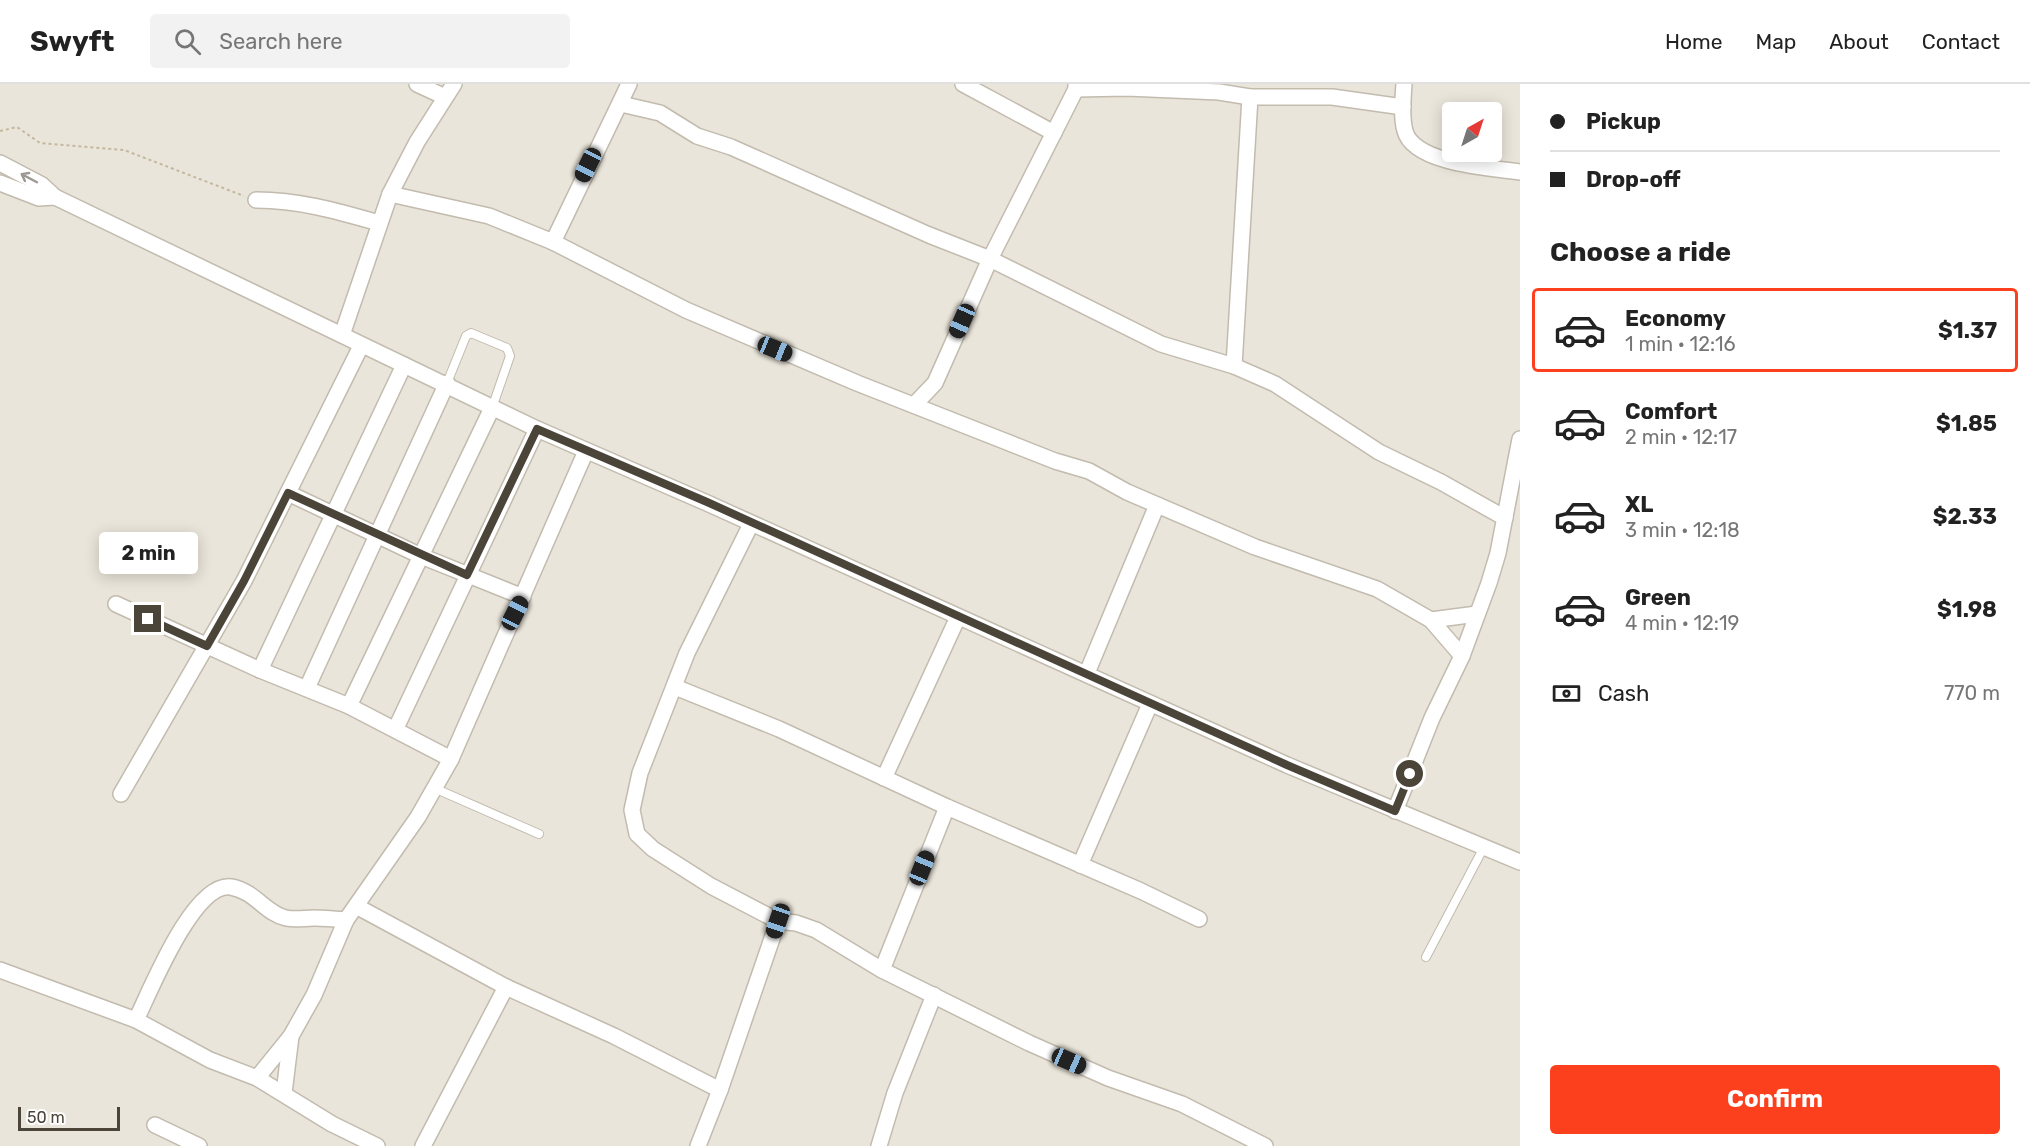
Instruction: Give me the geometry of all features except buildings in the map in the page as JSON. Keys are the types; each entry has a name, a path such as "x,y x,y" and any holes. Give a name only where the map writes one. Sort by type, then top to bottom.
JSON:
{"street":[{"path":"342,335 390,194 417,142 449,91 417,84"},
{"path":"553,242 629,84"},
{"path":"963,84 1054,134"},
{"path":"1404,84 1405,132 1415,146 1452,162 1520,172"},
{"path":"914,405 934,383 990,259 1076,87 1219,92 1250,97 1332,97 1403,107"},
{"path":"1234,366 1250,97"},
{"path":"621,104 660,113 697,136 730,147 929,235 990,259 1161,344 1234,366 1275,384 1379,452 1441,482 1505,518"},
{"path":"0,163 42,185 55,197 361,346 447,383 537,429 1087,673 1150,704 1395,811 1520,862"},
{"path":"0,183 39,198 55,197"},
{"path":"390,194 489,216 553,242 686,310 914,405 1055,461 1089,471 1157,505 1282,557 1377,589 1431,620 1462,656"},
{"path":"256,200 286,200 319,206 379,223"},
{"path":"121,794 244,581 361,346"},
{"path":"260,670 404,365"},
{"path":"307,688 447,383"},
{"path":"934,383 940,414"},
{"path":"350,706 492,408"},
{"path":"396,729 537,429"},
{"path":"1395,811 1432,718 1462,656 1498,553 1520,439"},
{"path":"257,1078 291,1036 314,995 346,920 418,817 451,759 499,644 523,597 586,451"},
{"path":"288,493 422,556 523,597"},
{"path":"1087,673 1157,505"},
{"path":"751,524 687,653 640,773 632,810 637,834 653,849 711,886 778,921 796,923 816,930 882,970 1039,1048 1108,1078 1182,1104 1265,1146"},
{"path":"116,604 260,670 350,706 451,759"},
{"path":"1431,620 1477,614"},
{"path":"884,778 958,617"},
{"path":"675,687 779,729 947,807 1199,919"},
{"path":"1080,865 1150,704"},
{"path":"882,970 947,807"},
{"path":"136,1020 176,938 191,915 214,892 228,887 244,891 274,913 286,918 346,920"},
{"path":"356,906 506,987 614,1036 720,1090"},
{"path":"698,1146 720,1090 778,921"},
{"path":"0,970 136,1020 210,1060 257,1078 332,1124 376,1146"},
{"path":"423,1146 506,987"},
{"path":"879,1146 895,1093 934,995"},
{"path":"284,1093 291,1036"},
{"path":"154,1125 199,1146"}],"lane":[{"path":"447,383 466,336 475,333 507,348 510,356 492,408"},
{"path":"434,788 540,834"},
{"path":"1426,957 1484,847"}],"path":[{"path":"0,131 17,127 40,143 124,150 256,200"}],"shaded area":[{"path":"0,84 1520,84 1520,1146 0,1146"}],"route":[{"path":"148,619 207,646 244,581 288,493 410,551 467,575 537,429 707,502 751,524 1087,673 1150,704 1395,811 1410,774"}]}
